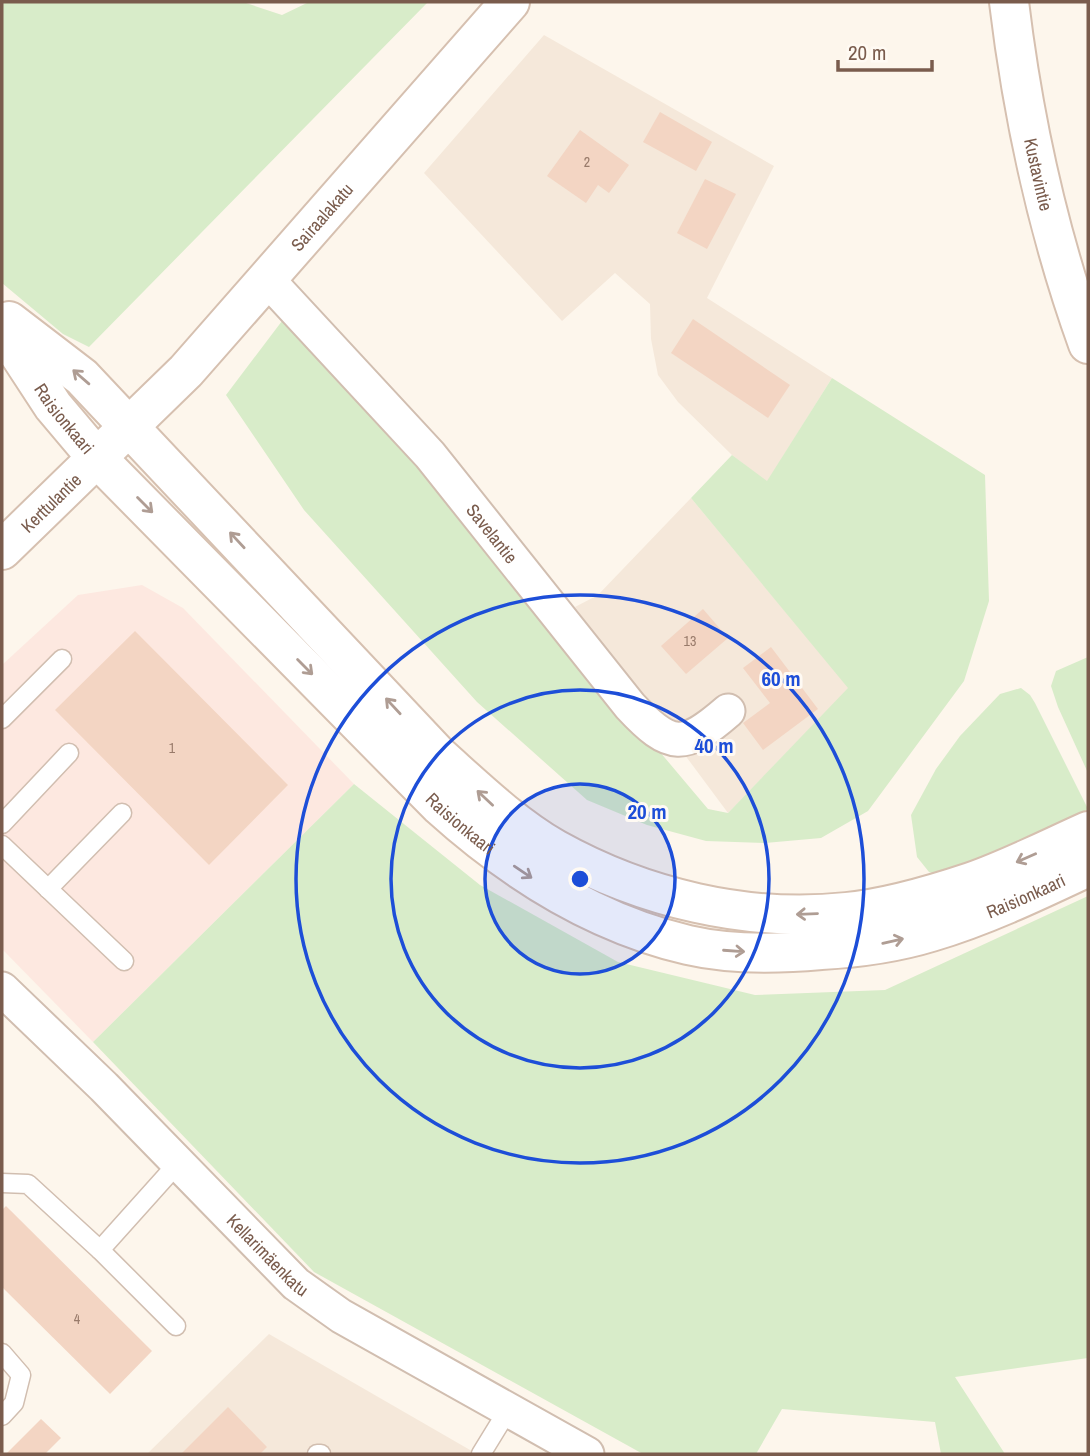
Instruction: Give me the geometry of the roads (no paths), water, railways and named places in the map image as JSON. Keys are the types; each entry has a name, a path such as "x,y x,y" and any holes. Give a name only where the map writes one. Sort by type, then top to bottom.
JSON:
{"main road":[{"name":"Sairaalakatu","path":"129,425 186,371 510,2"},
{"name":"Kustavintie","path":"1009,2 1025,117 1060,258 1088,344"},
{"name":"Raisionkaari","path":"2,316 82,377 459,774 497,809 554,848 621,881 723,909 780,914 847,912 910,900 972,881 1088,831"},
{"name":"Raisionkaari","path":"2,328 53,406 96,457 440,806 508,862 583,908 633,929 689,946 777,954 815,951 880,944 929,933 974,918 1088,867"},
{"name":"Kerttulantie","path":"2,550 129,425"}],"street":[{"name":"Savelantie","path":"267,279 430,455 648,725 667,737 686,740 706,730 728,711"},
{"name":"Kellarimäenkatu","path":"2,989 104,1087 296,1283 341,1316 587,1454"}],"lane":[{"path":"2,719 62,659"},
{"path":"2,824 69,753"},
{"path":"48,889 122,813"},
{"path":"2,845 124,961"},
{"path":"100,1250 178,1163"},
{"path":"2,1183 28,1184 100,1250 176,1326"},
{"path":"2,1353 22,1375 14,1403 2,1416"},
{"path":"481,1454 508,1410"}]}
